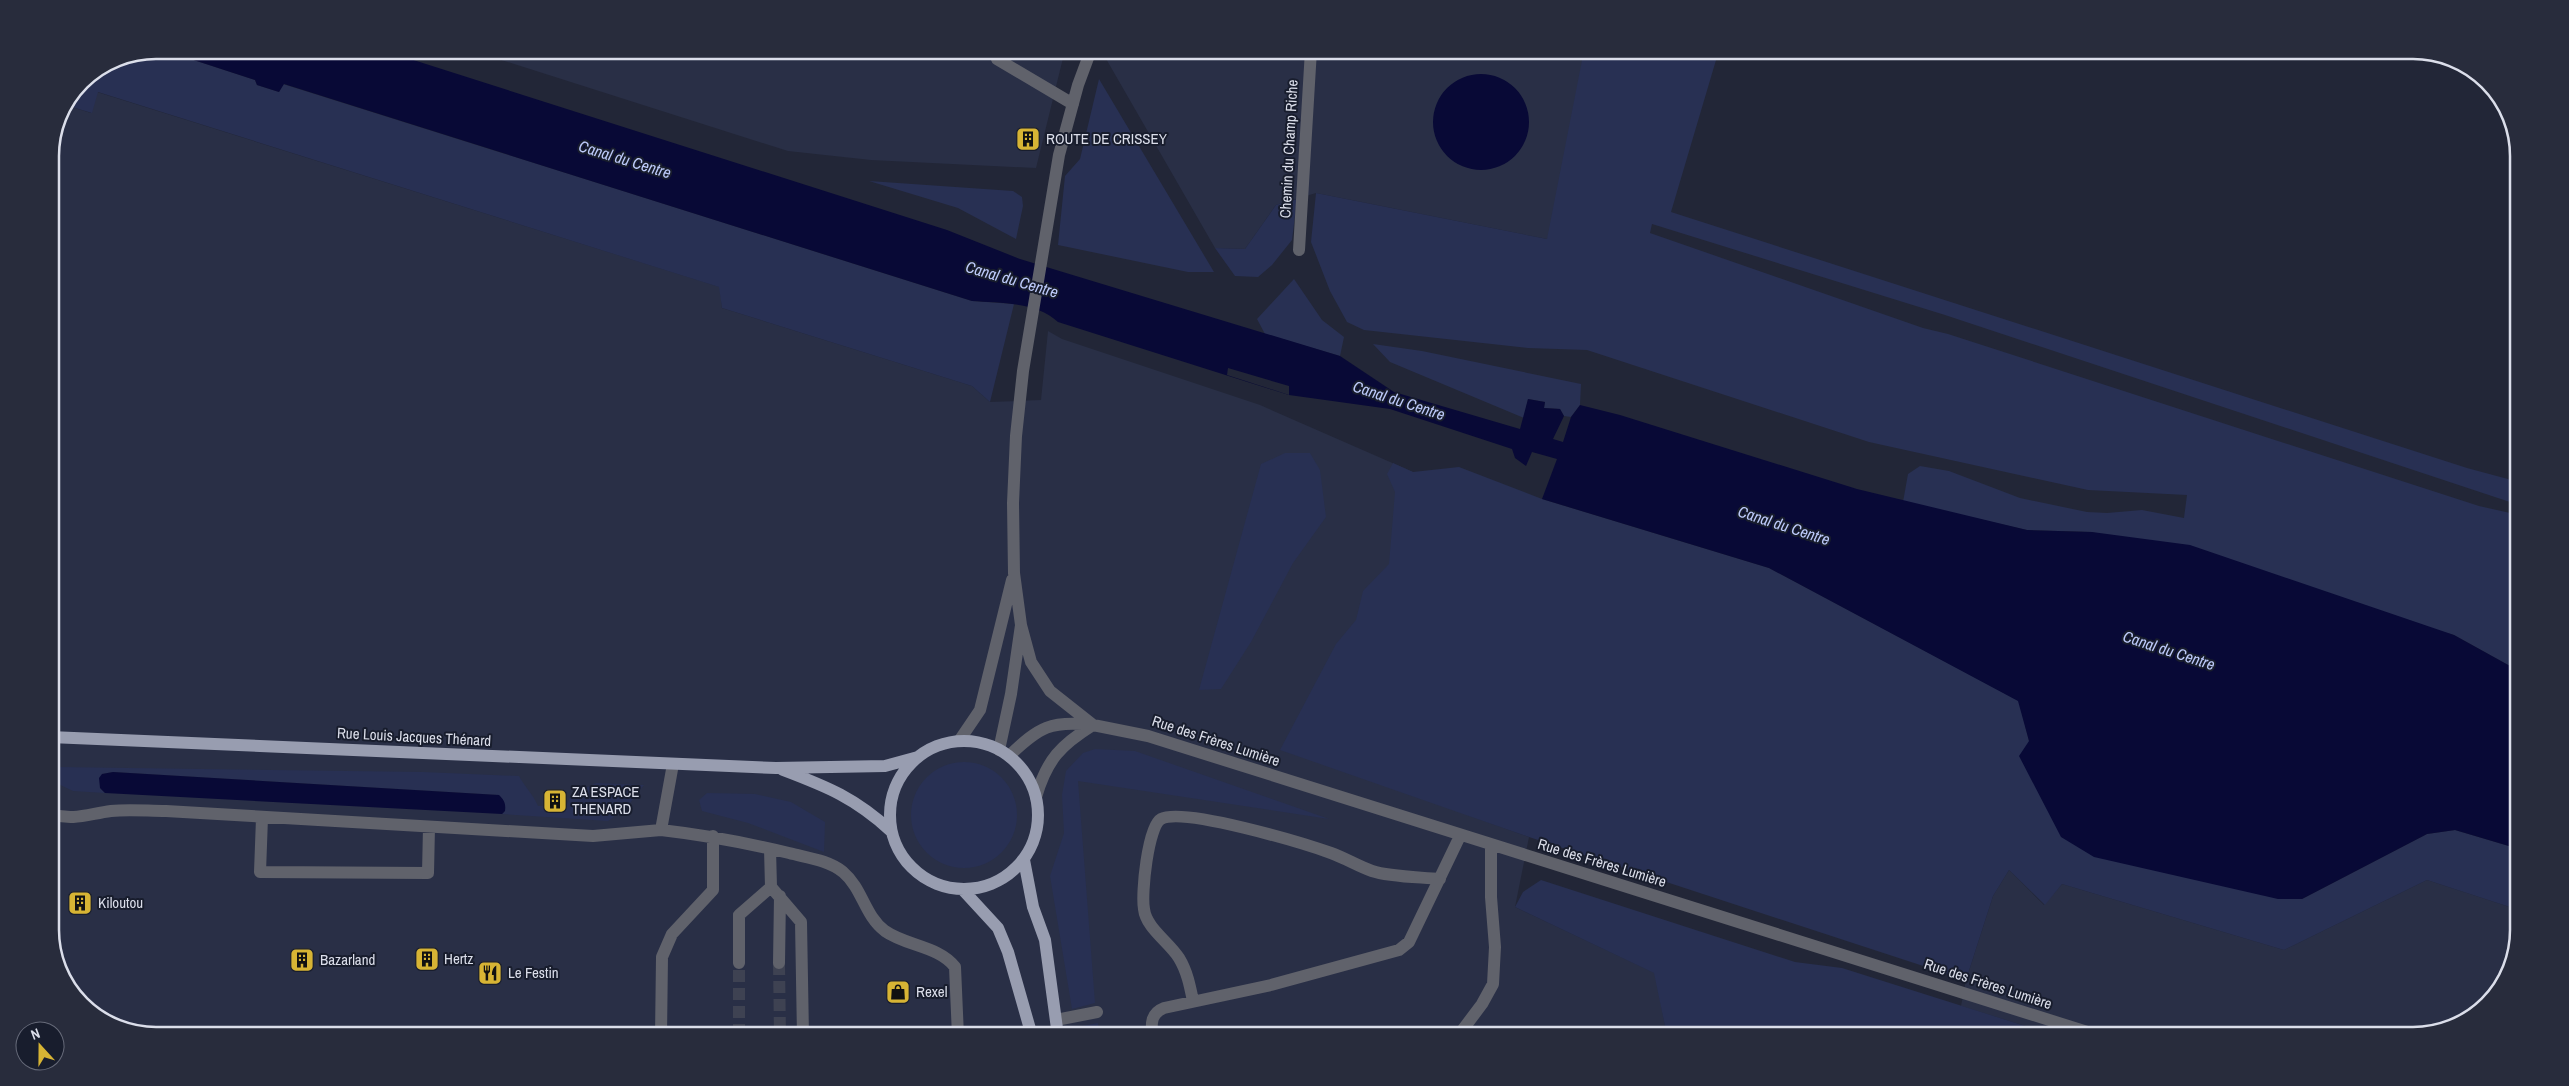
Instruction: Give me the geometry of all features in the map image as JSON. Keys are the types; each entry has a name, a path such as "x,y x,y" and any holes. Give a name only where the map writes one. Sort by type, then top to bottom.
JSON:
{"main road":[{"name":"Rue Louis Jacques Thénard","path":"59,736 776,768 885,766 918,757"},
{"path":"959,741 973,742 1004,753 1022,768 1036,797 1039,814 1037,830 1032,846 1024,860 1012,873 997,882 980,888 963,890 947,888 919,875 906,863 891,831 890,817 894,790 908,767 918,757 931,749 959,741"},
{"name":"Rue Louis Jacques Thénard","path":"776,768 834,789 871,813 891,831"},
{"path":"1024,860 1033,907 1045,940 1057,1027"},
{"path":"963,890 998,928 1008,952 1029,1027"}],"street":[{"path":"998,59 1073,104"},
{"path":"1004,753 1021,625 1014,573 1013,503 1016,436 1023,371 1059,155 1088,59"},
{"name":"Chemin du Champ Riche","path":"1299,250 1310,59"},
{"path":"959,741 980,710 1014,573"},
{"name":"Rue des Frères Lumière","path":"1021,625 1031,662 1050,691 1093,724"},
{"name":"Rue des Frères Lumière","path":"1004,753 1029,736 1052,725 1067,722 1093,724 1148,736 1460,836 2071,1027"},
{"path":"1036,797 1042,777 1057,751 1093,724"},
{"path":"661,830 673,764"},
{"path":"59,816 79,818 113,811 133,810 594,836 661,830 713,836 770,849 825,862 843,873 858,890 874,922 906,943 942,955 950,960 955,967 957,976 958,1027"},
{"path":"1193,1001 1189,981 1179,958 1144,914 1148,851 1154,826 1159,820 1167,816 1177,816 1265,832 1332,853 1374,872 1440,879"},
{"path":"262,818 260,872 428,873 429,827"},
{"path":"661,1027 662,957 678,927 713,890 713,836"},
{"path":"1152,1027 1152,1018 1157,1011 1193,1001 1271,985 1399,950 1409,942 1460,836"},
{"path":"1465,1027 1482,1004 1492,984 1495,948 1491,896 1491,845"},
{"path":"770,849 775,892 779,963"},
{"path":"739,963 739,915 775,892"},
{"path":"775,892 801,922 803,1027"},
{"path":"1056,1020 1097,1012"}],"shaded area":[{"path":"191,59 255,80 257,85 279,92 283,84 972,301 1014,304 990,402 972,386 722,308 719,287 98,92 92,113 72,107 87,87 107,72 124,64 143,60"},
{"path":"498,59 1063,59 1036,168 871,160 788,151"},
{"path":"1106,59 1687,59 1547,239 1316,193 1276,205 1245,249 1215,248"},
{"path":"1582,59 1716,59 1671,212 2467,468 2510,480 2510,502 1945,315 1652,224 1650,233 1923,328 1948,334 2479,506 2510,513 2510,666 2454,635 2092,532 2027,530 1903,502 1908,474 1920,466 1949,471 2020,498 2087,512 2107,513 2142,510 2184,518 2187,495 2088,490 1869,442 1587,350 1528,348 1364,330 1347,322 1330,291 1311,242 1316,193 1547,239"},
{"path":"1099,79 1214,272 1188,272 1058,245 1065,176 1080,159"},
{"path":"97,92 720,287 722,308 972,386 990,402 1041,400 1048,331 1062,339 1260,405 1413,472 1385,785 1529,837 1515,907 1655,973 1665,1027 149,1027 124,1022 107,1014 87,999 75,984 64,962 59,937 59,149 62,131 72,107 91,113"},
{"path":"869,181 1013,191 1022,197 1023,206 1016,239 958,208"},
{"path":"1297,199 1292,240 1272,265 1258,277 1235,276 1215,248 1245,249 1276,205"},
{"path":"1294,279 1322,320 1344,337 1340,356 1265,334 1257,319"},
{"path":"1373,344 1422,351 1581,384 1580,405 1571,417 1564,416 1560,409 1544,408 1545,402 1528,399 1524,418 1390,362"},
{"path":"1285,453 1310,453 1320,470 1326,517 1293,563 1251,642 1221,689 1199,690 1261,464"},
{"path":"1393,463 1413,472 1459,467 1542,499 1769,568 2019,701 2029,741 2302,899 2427,834 2455,830 2510,846 2510,907 2427,880 2284,950 2062,884 2045,905 2009,870 1993,896 1966,980 1529,837 1280,750 1336,644 1356,620 1363,591 1389,564 1395,492 1387,474"},
{"path":"1095,749 1135,751 1329,819 1078,781 1095,1003 1072,1009 1050,876 1064,833 1062,795 1066,771 1083,753"},
{"path":"964,762 984,766 1001,778 1013,795 1017,815 1013,835 1001,852 984,864 964,868 944,864 927,852 915,835 911,815 915,795 927,778 944,766"},
{"path":"59,767 423,772 519,776 538,806 566,806 571,795 596,783 644,785 626,808 608,821 502,814 505,811 499,795 113,772 102,774 100,788 105,793 73,791 59,784"},
{"path":"707,793 755,794 791,802 825,822 824,852 748,823 702,811 699,800"},
{"path":"2009,870 2044,905 2062,884 2284,950 2427,880 2510,907 2509,943 2503,967 2486,994 2467,1011 2445,1022 2432,1025 2420,1027 2028,1027 1961,1006 1966,980 1993,896"},
{"path":"1541,880 1795,962 1842,968 2029,1027 1665,1027 1654,973 1515,907 1523,892"},
{"path":"1098,1023 1099,1027 1077,1027"}],"water":[{"name":"Canal du Centre","path":"191,59 410,59 947,230 1020,259 1340,356 1394,392 1520,429 1528,399 1545,402 1544,408 1560,409 1564,416 1553,439 1563,442 1571,417 1580,405 1620,415 1857,489 2027,530 2092,532 2190,545 2454,635 2510,666 2510,846 2455,830 2427,834 2302,899 2278,899 2094,857 2061,837 2019,756 2029,741 2018,701 1769,568 1542,499 1557,459 1532,452 1526,466 1515,458 1512,449 1390,409 1289,395 1058,322 1049,315 1029,307 1006,303 972,301 284,84 279,92 257,85 255,80"},
{"path":"1481,74 1499,78 1515,88 1525,104 1529,122 1525,140 1515,156 1499,166 1481,170 1463,166 1447,156 1437,140 1433,122 1437,104 1447,88 1463,78"},
{"path":"113,772 499,795 504,802 505,811 502,814 105,793 100,788 99,778 102,774"}],"pier":[{"path":"1228,368 1289,386 1289,395 1227,375"}],"tunnel":[{"path":"739,963 739,1027"},
{"path":"779,963 780,1027"}],"place":[{"name":"ROUTE DE CRISSEY","path":"1028,139"},
{"name":"ZA ESPACE THENARD","path":"555,801"},
{"name":"Kiloutou","path":"80,903"},
{"name":"Hertz","path":"427,959"},
{"name":"Bazarland","path":"302,960"},
{"name":"Le Festin","path":"490,973"},
{"name":"Rexel","path":"898,992"}]}
